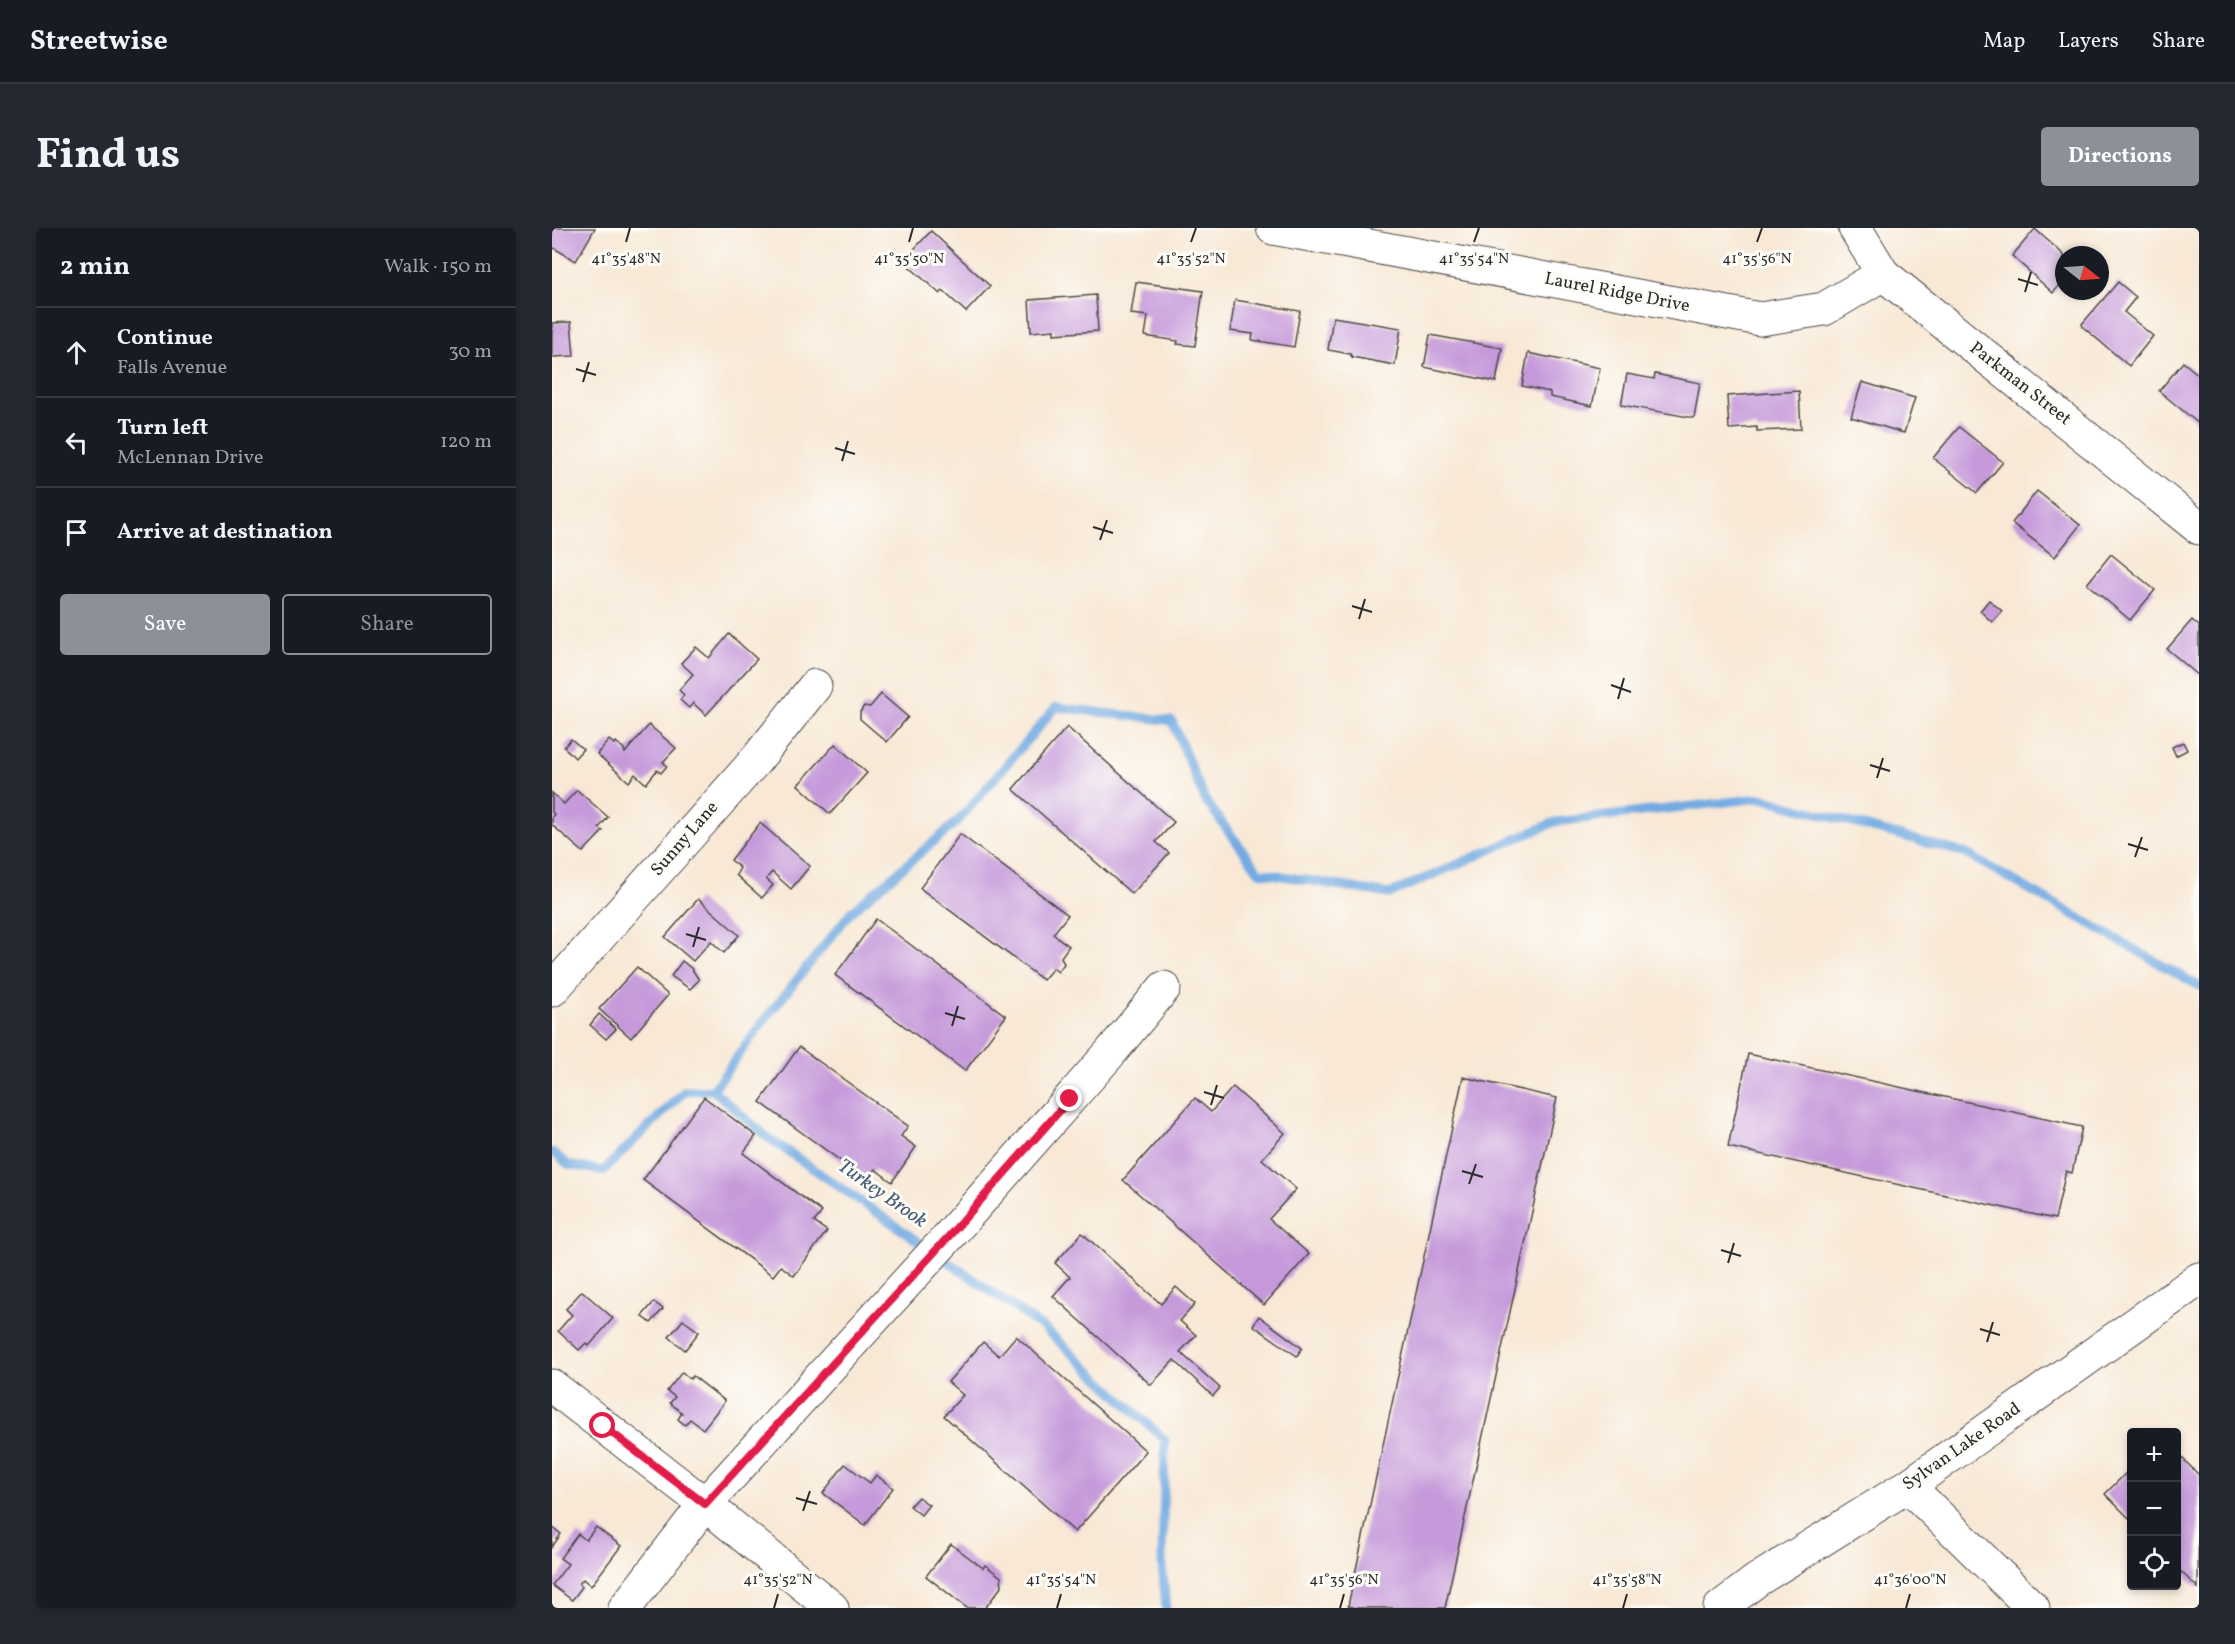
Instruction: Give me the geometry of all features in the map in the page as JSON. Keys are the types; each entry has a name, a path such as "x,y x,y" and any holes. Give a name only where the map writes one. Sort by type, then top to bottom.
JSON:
{"street":[{"name":"Laurel Ridge Drive","path":"1273,228 1760,320 1824,309 1883,274"},
{"name":"Parkman Street","path":"1855,228 1883,274 1949,329 2094,441 2199,528"},
{"name":"Sunny Lane","path":"552,990 756,760 815,686"},
{"path":"625,1608 705,1504 949,1236 1111,1052 1164,988"},
{"name":"Sylvan Lake Road","path":"1720,1608 1757,1580 1908,1486 2199,1278"},
{"path":"552,1386 705,1504 832,1608"},
{"path":"1908,1486 2033,1608"}],"building":[{"path":"552,228 595,228 576,261 552,247"},
{"path":"2035,229 2055,247 2055,291 2053,293 2012,256"},
{"path":"931,231 990,286 966,312 943,291 940,294 903,261"},
{"path":"1136,282 1203,291 1195,346 1145,336 1148,316 1131,314"},
{"path":"2118,282 2136,297 2124,312 2153,336 2129,366 2082,324 2103,300 2109,300 2109,292"},
{"path":"1096,295 1098,331 1054,334 1054,330 1031,332 1029,300"},
{"path":"1235,300 1300,311 1294,347 1252,340 1253,334 1230,331"},
{"path":"1333,317 1401,328 1395,365 1328,350"},
{"path":"571,322 574,356 552,357 552,323"},
{"path":"1430,335 1502,348 1496,382 1424,367"},
{"path":"1528,353 1600,368 1592,406 1550,397 1550,392 1522,386"},
{"path":"2183,362 2199,375 2199,424 2159,391"},
{"path":"1627,374 1654,379 1655,374 1700,383 1694,418 1621,405"},
{"path":"1862,382 1915,398 1904,433 1851,417"},
{"path":"1799,391 1801,429 1757,431 1757,427 1729,429 1727,396"},
{"path":"1959,427 2003,462 1977,493 1933,458"},
{"path":"2037,491 2080,525 2055,557 2012,523"},
{"path":"2111,554 2155,590 2130,620 2087,584"},
{"path":"1989,600 2002,611 1992,622 1980,611"},
{"path":"2192,620 2199,626 2199,676 2167,649"},
{"path":"729,634 757,659 706,715 693,703 689,708 680,700 684,695 679,690 693,674 681,663 696,647 709,658"},
{"path":"881,694 908,717 887,742 860,719 860,712 864,706 870,707"},
{"path":"649,725 676,748 663,762 667,766 661,773 657,770 646,784 635,774 629,782 597,754 609,740 614,744 616,742 625,753"},
{"path":"1067,727 1174,822 1156,842 1169,853 1132,894 1013,789"},
{"path":"571,739 583,749 575,758 564,747"},
{"path":"2183,742 2187,750 2176,756 2172,747"},
{"path":"835,744 867,773 830,814 798,785"},
{"path":"577,790 608,817 599,828 603,831 583,852 552,825 554,814 552,812 552,793 564,804"},
{"path":"760,823 810,866 791,889 772,872 766,879 773,885 762,898 736,875 740,868 731,860"},
{"path":"960,834 1068,915 1053,934 1069,946 1061,957 1064,964 1058,972 1053,968 1043,980 920,888"},
{"path":"698,899 739,935 724,953 711,941 693,961 665,937"},
{"path":"876,919 1006,1016 965,1071 835,975"},
{"path":"682,961 692,969 699,980 690,989 671,976"},
{"path":"637,967 668,995 631,1038 599,1009"},
{"path":"599,1014 616,1029 606,1039 590,1025"},
{"path":"799,1047 908,1126 901,1136 916,1147 892,1182 875,1169 867,1180 760,1102"},
{"path":"1748,1054 2082,1127 2072,1173 2066,1171 2055,1219 1728,1147"},
{"path":"1463,1077 1557,1098 1445,1608 1355,1608 1348,1606"},
{"path":"1233,1087 1285,1133 1262,1159 1296,1189 1269,1219 1309,1254 1264,1305 1123,1180 1195,1098 1211,1112"},
{"path":"704,1097 756,1136 743,1153 822,1212 814,1222 827,1231 794,1276 781,1266 773,1276 643,1180"},
{"path":"1082,1233 1161,1304 1176,1287 1195,1304 1180,1321 1196,1335 1180,1352 1220,1388 1213,1396 1174,1360 1151,1385 1053,1296 1070,1277 1055,1263"},
{"path":"582,1291 613,1318 589,1346 586,1343 579,1350 558,1331 572,1315 566,1309"},
{"path":"654,1302 663,1309 651,1323 642,1316"},
{"path":"1259,1316 1302,1348 1297,1356 1253,1325"},
{"path":"683,1320 699,1332 685,1350 669,1337"},
{"path":"1016,1336 1146,1451 1075,1532 944,1416 963,1395 948,1382 983,1342 999,1356"},
{"path":"682,1372 690,1379 693,1376 725,1401 703,1429 690,1419 685,1425 678,1419 682,1413 670,1403 675,1397 667,1391"},
{"path":"2181,1457 2199,1475 2198,1588 2181,1572"},
{"path":"845,1464 870,1483 876,1475 893,1488 865,1525 823,1493"},
{"path":"2127,1472 2127,1516 2105,1494"},
{"path":"918,1497 929,1505 921,1515 910,1506"},
{"path":"552,1527 561,1534 552,1547"},
{"path":"596,1527 621,1546 591,1586 583,1579 579,1584 582,1587 572,1600 552,1585 568,1564 560,1558 578,1534 586,1540"},
{"path":"951,1544 983,1568 985,1565 1001,1577 1002,1586 985,1608 967,1608 926,1576"}],"waterway":[{"path":"713,1090 759,1027 851,912 958,821 1056,707 1172,721 1205,800 1259,872 1389,894 1555,822 1761,798 1965,853 2199,986"},
{"name":"Turkey Brook","path":"552,1152 569,1165 603,1171 685,1091 713,1090 767,1137 1044,1328 1165,1440 1162,1563 1166,1608"}],"route":[{"path":"603,1426 705,1504 949,1236 1070,1099"}]}
